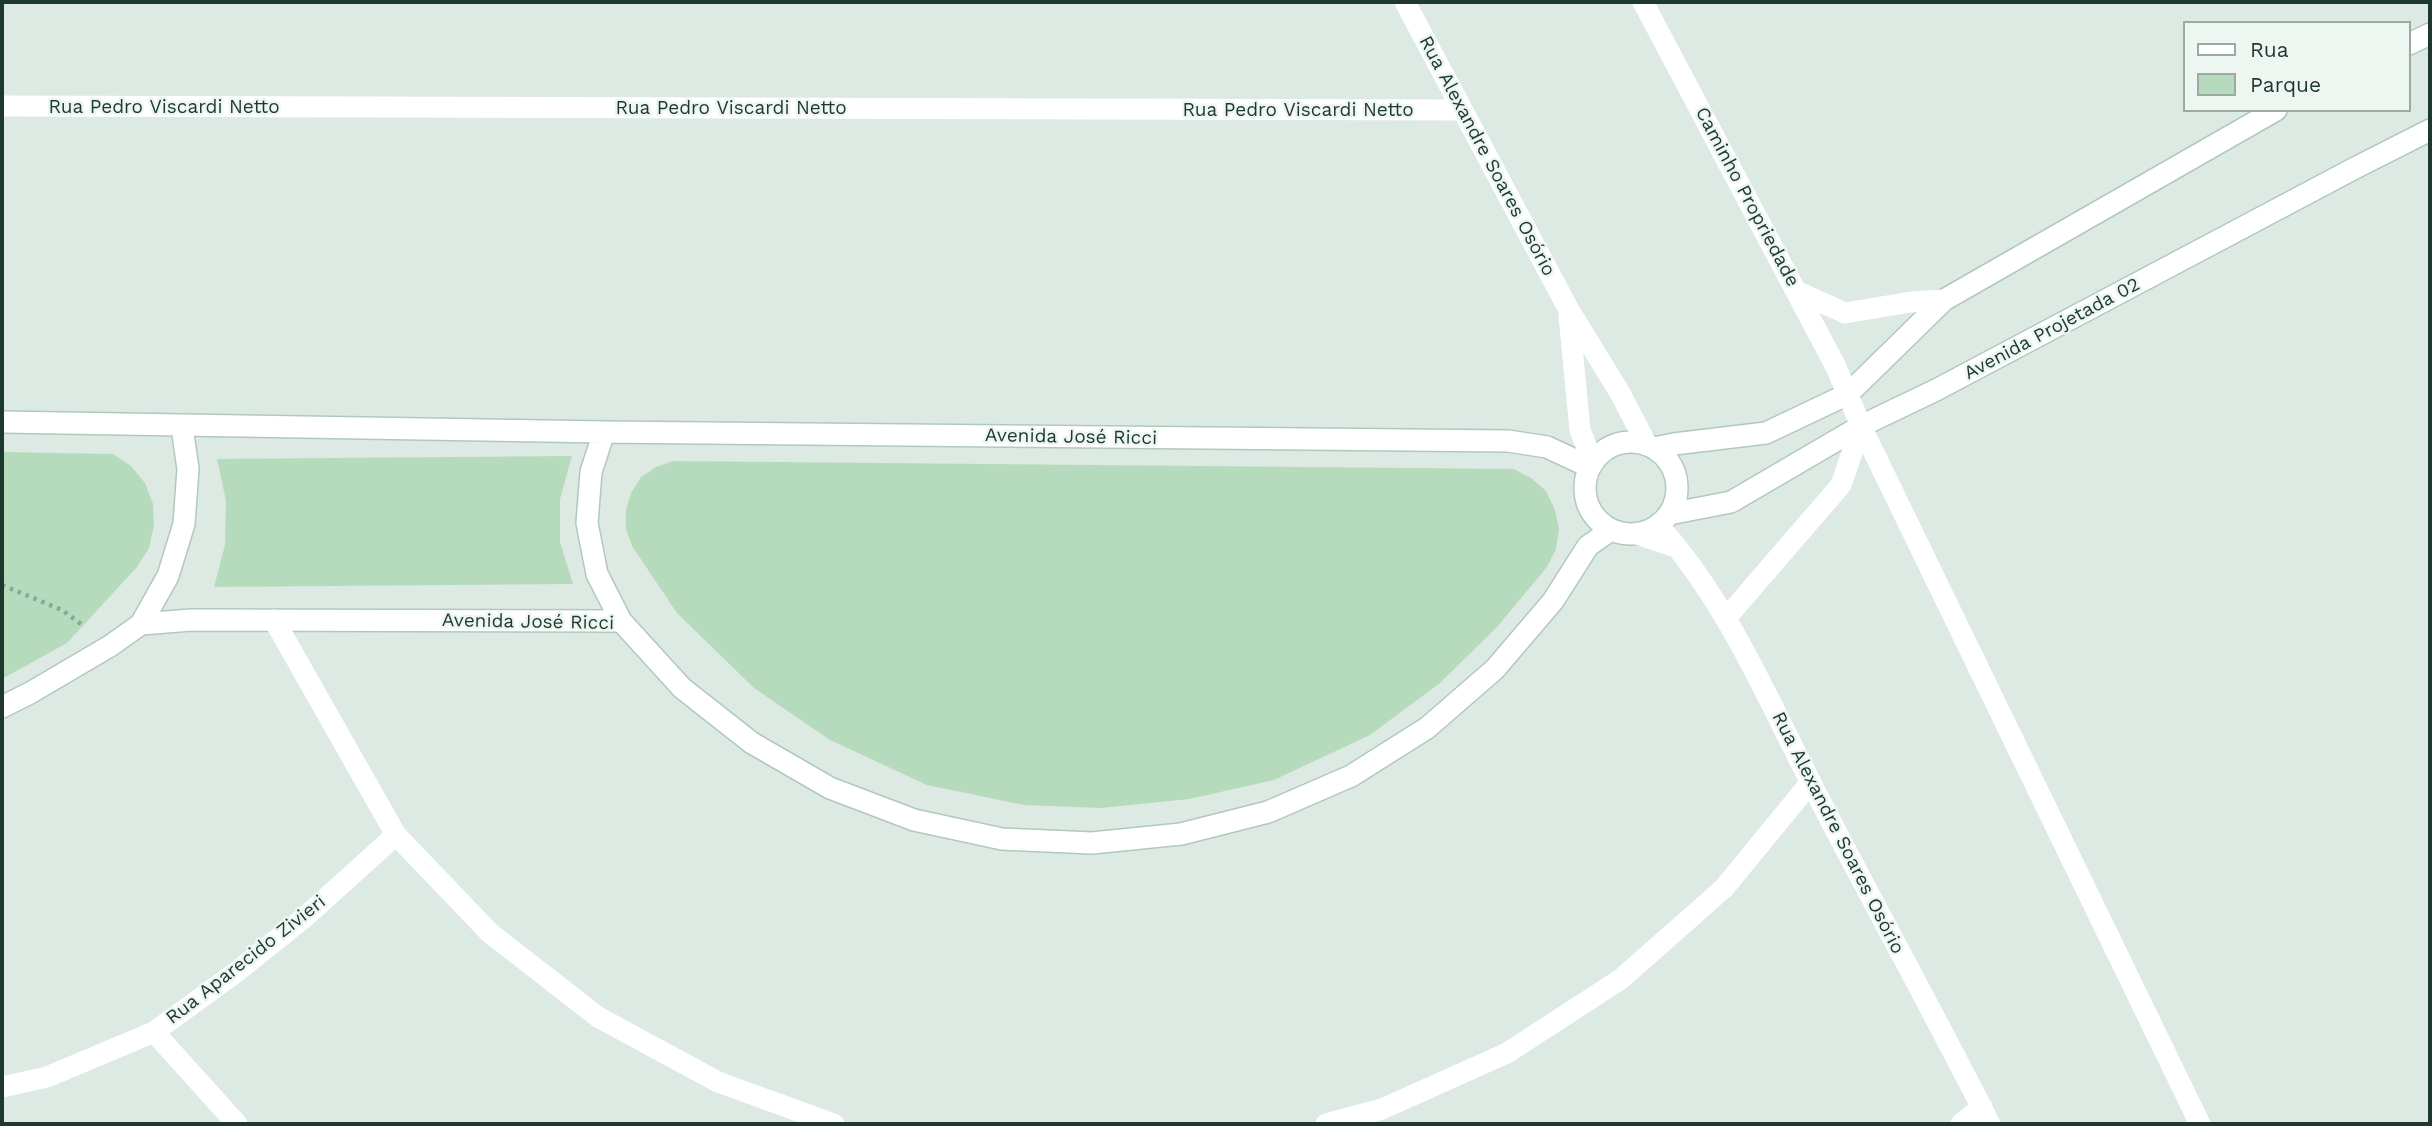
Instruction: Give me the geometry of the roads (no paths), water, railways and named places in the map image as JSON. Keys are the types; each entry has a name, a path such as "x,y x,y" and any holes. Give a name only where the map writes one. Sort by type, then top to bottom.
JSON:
{"street":[{"name":"Rua Alexandre Soares Osório","path":"1405,2 1569,310 1650,446"},
{"name":"Caminho Propriedade","path":"1643,2 1848,394 1861,426 2200,1124"},
{"path":"2411,43 2430,34"},
{"name":"Rua Pedro Viscardi Netto","path":"2,106 1461,110"},
{"path":"1678,548 1637,534 1611,530 1598,521 1588,504 1585,485 1592,465 1611,447 1623,443 1650,446 1766,433 1848,394 1944,300 2273,112"},
{"name":"Avenida Projetada 02","path":"1665,519 1731,502 1861,426 1936,390 2430,130"},
{"path":"1796,291 1845,313 1911,302 1944,300"},
{"name":"Rua Alexandre Soares Osório","path":"1569,310 1580,430 1592,465"},
{"name":"Avenida José Ricci","path":"2,422 182,427 1508,441 1547,447 1592,465"},
{"path":"1727,617 1840,485 1861,426"},
{"path":"2,707 110,646 141,624 168,576 184,524 188,469 182,427"},
{"path":"604,432 591,472 587,523 597,575 621,621"},
{"path":"1637,534 1665,519 1675,500 1677,485 1674,470 1666,458 1650,446"},
{"name":"Rua Alexandre Soares Osório","path":"1665,519 1659,526 1727,617 1986,1116"},
{"name":"Avenida José Ricci","path":"141,624 191,620 621,621 682,688 752,743 831,788 914,820 1002,839 1092,844 1181,834 1268,811 1351,776 1427,728 1495,669 1553,601 1588,546 1611,530"},
{"path":"274,620 396,835 490,933 598,1017 718,1082 834,1124"},
{"path":"1326,1124 1382,1109 1507,1053 1621,979 1724,888 1811,782"},
{"name":"Rua Aparecido Zivieri","path":"2,1087 47,1077 154,1032 235,973 305,917 396,835"},
{"path":"154,1032 237,1124"},
{"path":"1961,1124 1986,1116"}]}
